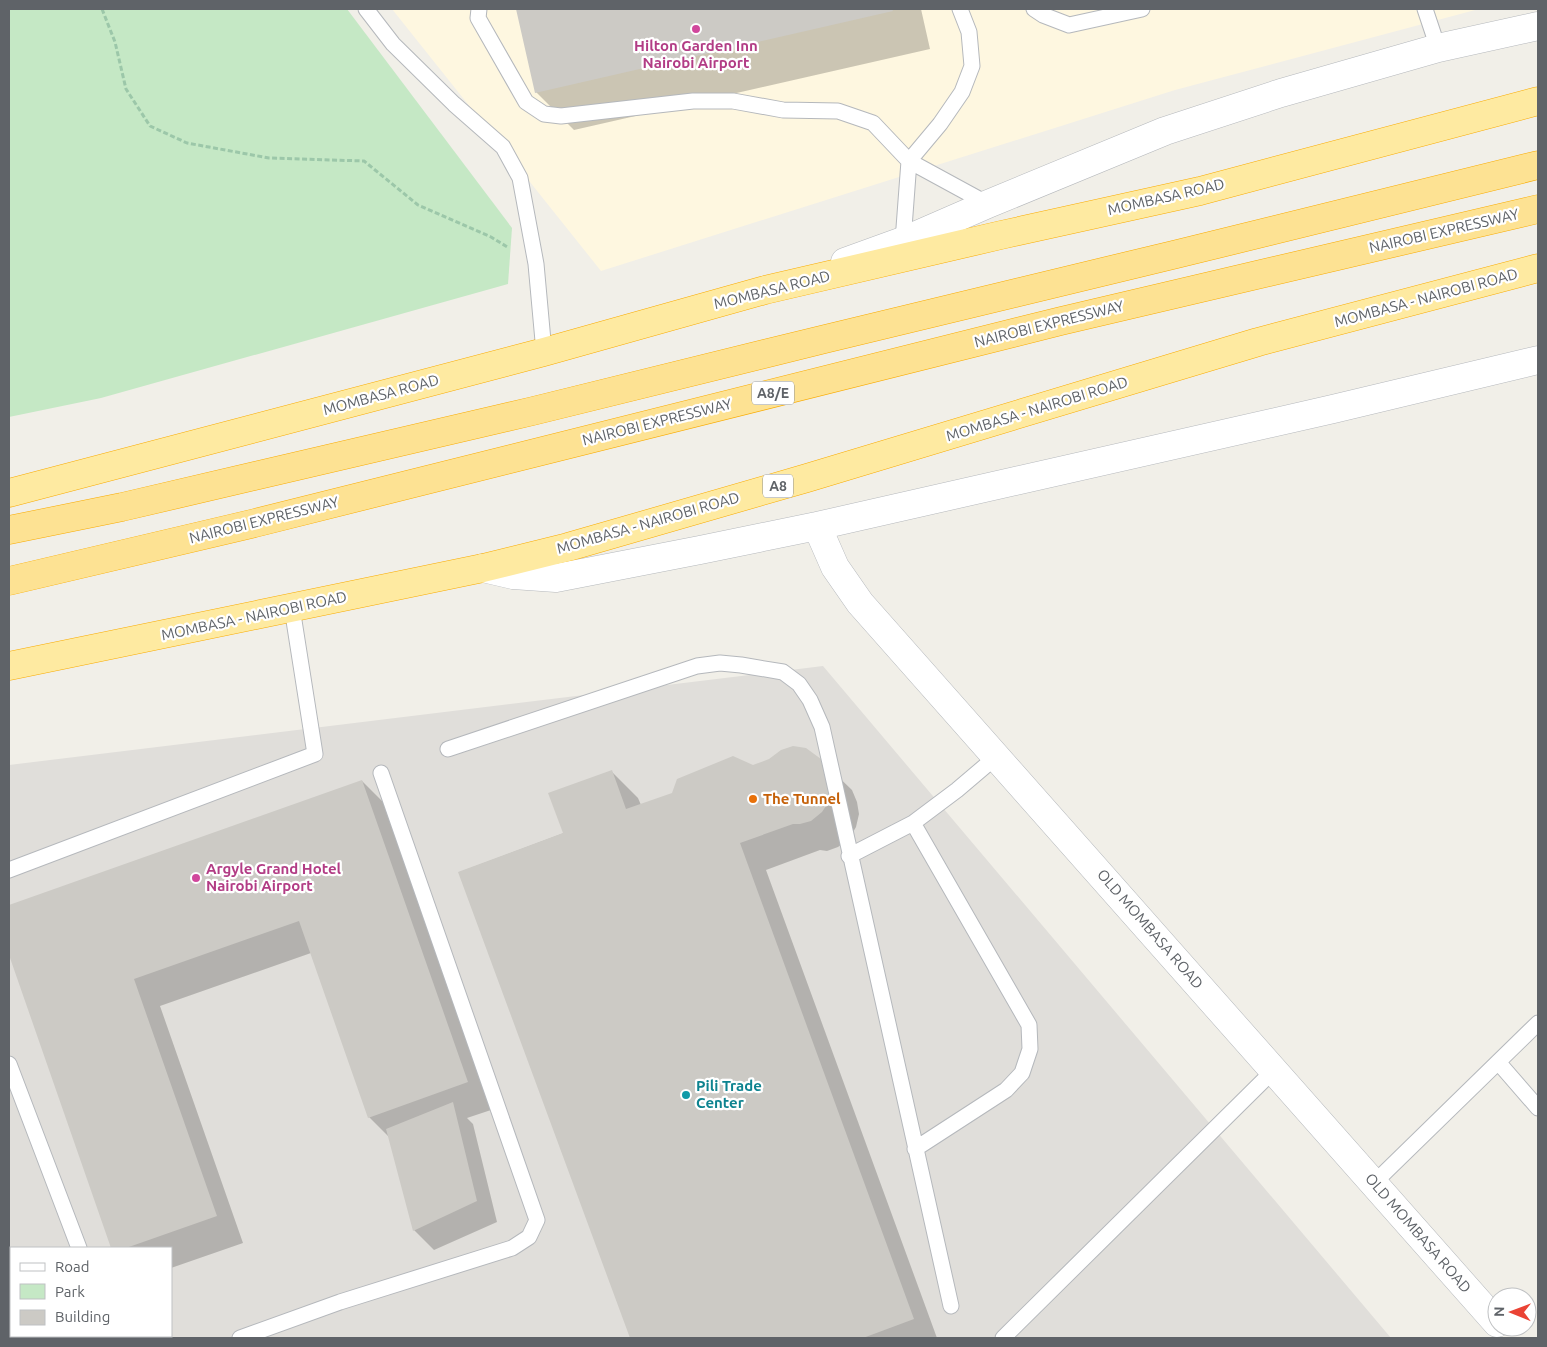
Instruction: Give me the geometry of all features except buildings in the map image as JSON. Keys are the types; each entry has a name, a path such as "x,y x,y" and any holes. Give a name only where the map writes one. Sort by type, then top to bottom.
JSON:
{"highway":[{"name":"MOMBASA ROAD","path":"9,493 544,352 766,290 1200,190 1538,101"},
{"path":"9,530 122,507 532,411 1538,165"},
{"name":"NAIROBI EXPRESSWAY","path":"9,582 1061,321 1538,209"},
{"name":"MOMBASA - NAIROBI ROAD","path":"9,666 483,568 568,547 807,478 1258,342 1538,268"}],"street":[{"path":"766,290 904,240 1165,131 1281,93 1438,48 1538,26"},
{"path":"483,568 513,576 556,578 817,526 1538,360"},
{"name":"OLD MOMBASA ROAD","path":"817,526 836,566 860,603 1374,1183 1487,1315"}],"lane":[{"path":"366,9 393,44 454,104 503,147 520,178 536,264 544,352"},
{"path":"479,9 478,18 526,102 544,114 561,116 692,101 733,101 783,110 838,112 873,123 909,161 988,204"},
{"path":"904,240 909,161 940,124 962,92 972,66 969,32 960,9"},
{"path":"1034,9 1043,15 1069,25 1142,9"},
{"path":"1425,9 1438,48"},
{"path":"9,870 315,754 292,608"},
{"path":"448,749 697,666 720,663 783,672 800,684 810,700 822,727 849,856 951,1306"},
{"path":"849,856 913,823 957,790 997,756"},
{"path":"240,1338 340,1302 512,1248 529,1237 537,1220 381,773"},
{"path":"913,823 1029,1024 1030,1049 1022,1073 1006,1090 915,1149"},
{"path":"1374,1183 1538,1023"},
{"path":"1498,1062 1538,1108"},
{"path":"9,1064 79,1247"},
{"path":"1003,1338 1274,1070"}],"path":[{"path":"102,9 115,42 126,89 150,126 187,143 269,158 364,161 418,205 491,237 536,264"}],"shaded area":[{"path":"392,9 1479,9 1175,90 601,271"},
{"path":"823,666 1391,1338 9,1338 9,765"}],"green space":[{"path":"9,9 347,9 512,228 508,284 101,398 9,417"}],"place":[{"name":"Hilton Garden Inn Nairobi Airport","path":"696,29"},
{"name":"The Tunnel","path":"753,799"},
{"name":"Argyle Grand Hotel Nairobi Airport","path":"196,878"},
{"name":"Pili Trade Center","path":"686,1095"}]}
